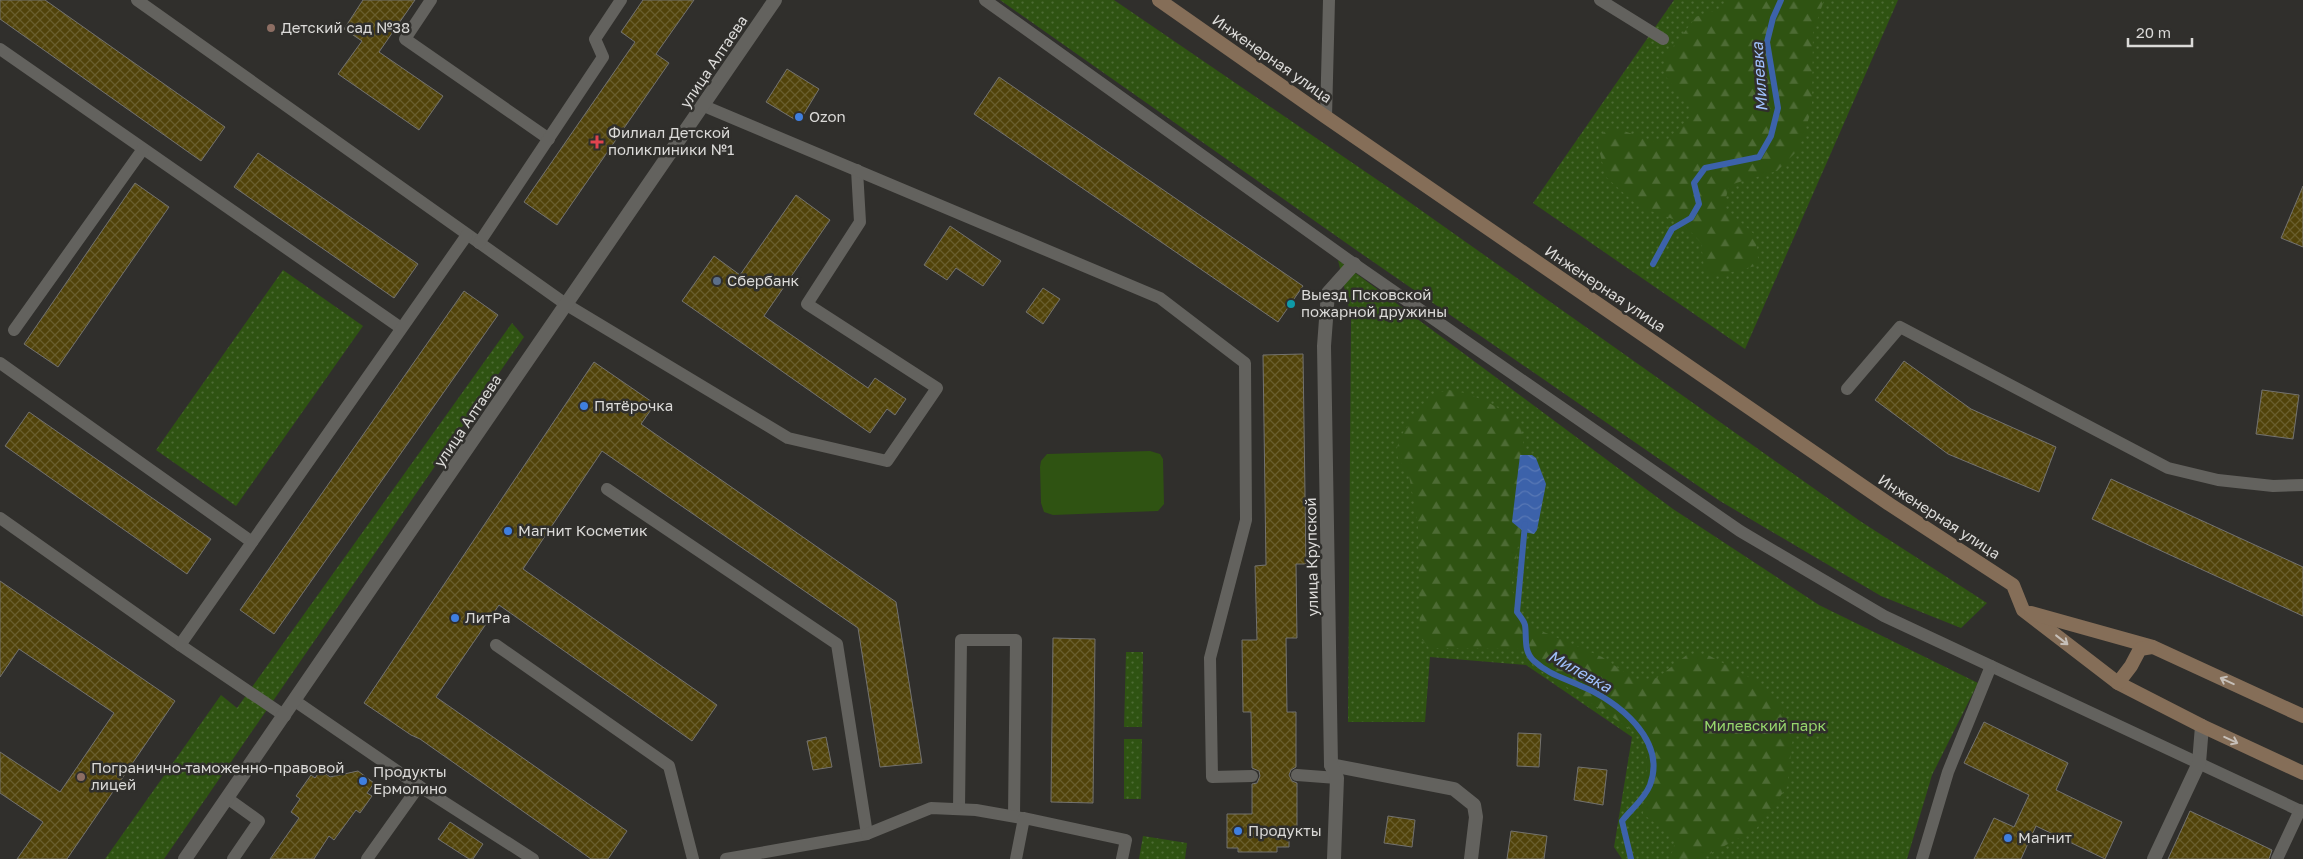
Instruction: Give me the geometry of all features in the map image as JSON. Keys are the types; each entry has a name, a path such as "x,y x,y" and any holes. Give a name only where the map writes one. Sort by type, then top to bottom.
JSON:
{"main road":[{"name":"Инженерная улица","path":"1159,0 1880,498 2013,585 2024,610 2118,683 2202,726 2303,773"},
{"path":"2024,610 2153,647 2303,716"},
{"path":"2118,683 2131,666 2140,649 2153,647"}],"street":[{"name":"улица Алтаева","path":"185,859 775,0"},
{"name":"улица Крупской","path":"1334,859 1337,778 1331,765 1324,346 1328,293 1354,264"},
{"path":"2154,859 2199,763 2202,726"},
{"path":"1331,765 1454,789 1474,804 1476,817 1471,859"}],"lane":[{"path":"137,0 479,244 567,304 788,438 887,461 937,388 807,304 860,222 857,170"},
{"path":"431,0 405,39 549,139"},
{"path":"479,244 603,57 595,39 621,0"},
{"path":"985,0 1354,264 1740,531 1884,616 2301,811 2277,859"},
{"path":"1326,117 1329,0"},
{"path":"1600,0 1663,39"},
{"path":"0,49 401,328"},
{"path":"704,106 1160,298 1245,363 1246,520 1210,658 1212,777 1252,776"},
{"path":"14,330 143,149"},
{"path":"180,645 467,235"},
{"path":"1847,389 1900,327 2168,468 2218,480 2273,486 2303,485"},
{"path":"0,363 252,542"},
{"path":"607,489 837,644 867,834"},
{"path":"0,518 284,716"},
{"path":"959,809 961,640 1016,640 1019,817 1016,859"},
{"path":"496,645 669,766 694,859"},
{"path":"1922,859 1948,772 1991,666"},
{"path":"295,701 419,786 533,859"},
{"path":"1296,775 1337,778"},
{"path":"367,859 419,786"},
{"path":"227,798 259,821 233,859"},
{"path":"726,859 867,834 931,808 959,809 1019,817 1126,840 1122,859"}],"green space":[{"path":"1000,0 1114,0 1398,194 1860,521 1987,603 1961,628 1881,596 1720,501 1359,252"},
{"path":"1674,0 1898,0 1745,349 1533,203"},
{"path":"1732,0 1824,0 1813,33 1812,108 1799,149 1777,171 1736,183 1728,189 1724,207 1755,235 1759,265 1716,276 1705,275 1701,243 1694,235 1678,221 1638,206 1606,177 1598,146 1601,136 1608,128 1618,129 1656,142 1667,140 1689,118 1692,109 1666,77 1665,57 1696,17 1725,7"},
{"name":"Милевский парк","path":"1338,260 1673,509 1819,605 1978,683 1932,775 1907,859 1622,859 1614,847 1632,737 1526,665 1430,657 1425,722 1348,722 1351,317"},
{"path":"283,270 363,326 236,506 156,450"},
{"path":"512,323 524,337 164,859 105,859 221,695 237,708"},
{"path":"1449,390 1468,394 1495,406 1520,421 1529,482 1511,587 1525,624 1602,657 1636,680 1657,678 1688,654 1708,655 1754,680 1782,709 1793,737 1787,787 1756,829 1700,859 1670,859 1676,839 1643,814 1648,741 1530,664 1526,649 1429,648 1420,637 1418,525 1409,475 1398,458 1397,448 1400,437 1430,395"},
{"path":"1150,451 1160,454 1163,459 1164,504 1158,511 1053,515 1044,512 1041,503 1040,467 1041,461 1047,454"},
{"path":"1126,652 1143,652 1142,727 1124,727"},
{"path":"1124,739 1142,739 1141,799 1124,799"},
{"path":"1143,836 1187,843 1185,859 1139,859"}],"water":[{"path":"1520,455 1532,455 1536,458 1546,484 1537,530 1534,534 1524,532 1512,522"}],"building":[{"path":"0,0 45,0 225,127 201,161 0,19"},
{"path":"363,0 415,0 379,52 443,96 419,130 338,74 362,41 344,29"},
{"path":"643,0 694,0 656,54 669,63 557,225 524,202 635,42 621,32"},
{"path":"787,69 819,89 799,122 766,102"},
{"path":"999,77 1303,286 1278,322 974,114"},
{"path":"258,153 418,264 394,298 234,187"},
{"path":"135,183 169,207 58,367 24,344"},
{"path":"2303,186 2303,247 2281,238"},
{"path":"796,195 830,220 764,316 868,388 875,378 906,399 895,415 887,409 870,433 682,301 714,256 740,275"},
{"path":"950,226 1001,261 983,286 956,268 947,280 924,265"},
{"path":"1043,288 1060,299 1043,324 1026,312"},
{"path":"464,291 498,315 274,634 240,610"},
{"path":"1303,354 1306,564 1296,564 1297,638 1286,638 1287,712 1296,712 1296,767 1291,770 1289,775 1292,781 1297,783 1297,832 1289,832 1289,847 1277,847 1277,852 1238,852 1238,848 1227,848 1227,814 1252,814 1252,784 1257,783 1260,776 1259,771 1252,768 1251,712 1243,712 1242,640 1257,640 1255,566 1266,565 1263,355"},
{"path":"1904,361 1971,409 2056,447 2039,492 1948,454 1875,400"},
{"path":"594,362 655,404 641,424 896,602 922,763 880,767 858,628 602,451 523,569 717,705 692,741 499,605 436,697 627,831 608,859 591,859 420,739 411,735 364,703"},
{"path":"2262,390 2299,395 2293,439 2256,434"},
{"path":"29,412 211,539 187,574 5,446"},
{"path":"2111,479 2303,567 2303,616 2092,519"},
{"path":"0,581 175,701 67,859 17,859 43,822 0,793 0,752 60,792 114,713 19,649 0,677"},
{"path":"1053,638 1095,639 1093,803 1051,802"},
{"path":"1984,722 2068,763 2056,790 2122,822 2105,859 2036,826 2021,859 1974,859 1994,818 2014,827 2029,795 1964,763"},
{"path":"1518,733 1541,734 1539,767 1517,766"},
{"path":"826,737 832,767 813,770 807,741"},
{"path":"1578,767 1607,770 1603,805 1574,800"},
{"path":"321,770 330,777 358,771 374,783 367,793 372,796 360,813 356,810 334,840 329,836 314,859 270,859 299,818 291,812 300,799 296,796 311,775 315,778"},
{"path":"2190,811 2272,850 2269,859 2168,859"},
{"path":"1388,816 1415,820 1412,847 1384,843"},
{"path":"450,822 483,844 473,859 469,859 438,839"},
{"path":"1511,831 1547,836 1544,859 1507,859"}],"waterway":[{"name":"Милевка","path":"1653,264 1672,229 1691,218 1699,204 1694,183 1705,168 1759,157 1771,136 1778,108 1767,42 1773,18 1781,0"},
{"name":"Милевка","path":"1525,524 1517,612 1525,625 1528,653 1534,661 1545,669 1610,701 1624,712 1636,724 1652,753 1653,768 1650,785 1641,800 1622,821 1631,859"}],"place":[{"name":"Детский сад №38","path":"271,28"},
{"name":"Ozon","path":"799,117"},
{"name":"Филиал Детской поликлиники №1","path":"597,142"},
{"name":"Сбербанк","path":"717,281"},
{"name":"Выезд Псковской пожарной дружины","path":"1291,304"},
{"name":"Пятёрочка","path":"584,406"},
{"name":"Магнит Косметик","path":"508,531"},
{"name":"ЛитРа","path":"455,618"},
{"name":"Погранично-таможенно-правовой лицей","path":"81,777"},
{"name":"Продукты Ермолино","path":"363,781"},
{"name":"Продукты","path":"1238,831"},
{"name":"Магнит","path":"2008,838"}]}
